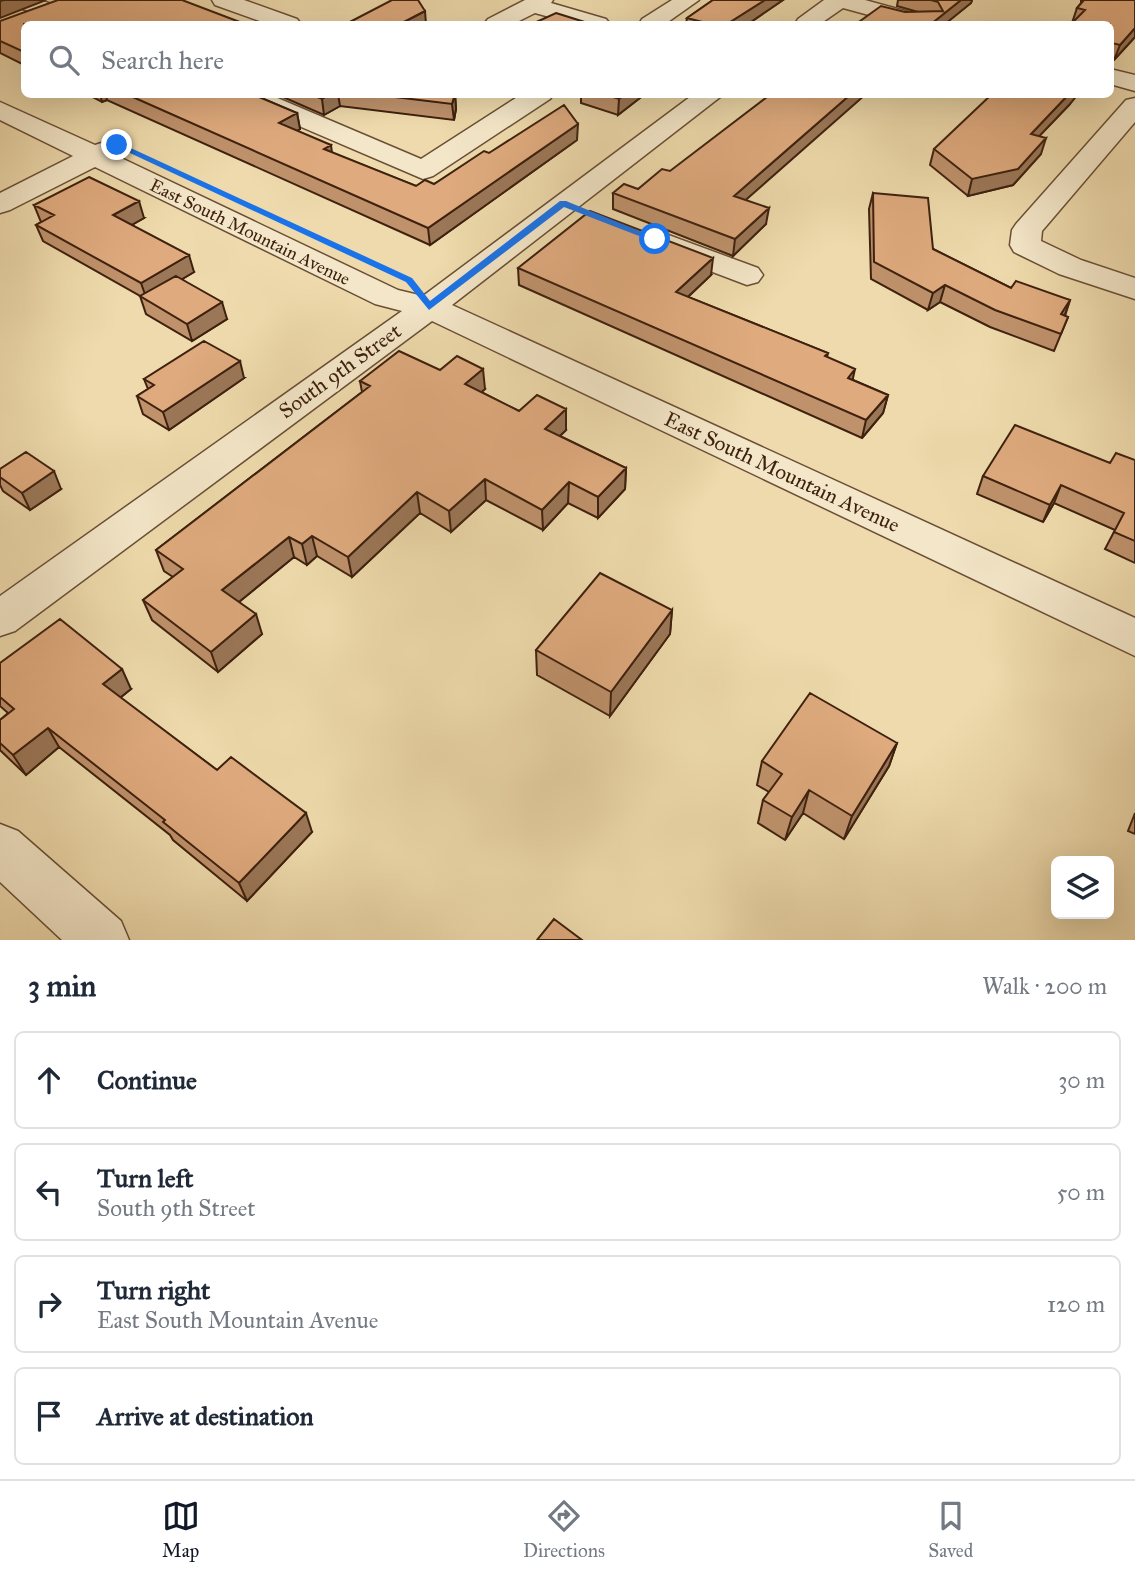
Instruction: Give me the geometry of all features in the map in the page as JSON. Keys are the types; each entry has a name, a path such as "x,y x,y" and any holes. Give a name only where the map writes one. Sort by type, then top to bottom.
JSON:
{"street":[{"path":"21,0 73,21"},
{"path":"12,24 73,0"},
{"path":"223,0 281,21"},
{"path":"655,21 688,0"},
{"path":"810,21 839,0 915,21"},
{"path":"502,21 538,2 590,21"},
{"path":"1114,77 1135,83"},
{"name":"East South Mountain Avenue","path":"0,90 106,151 387,297 429,307 1135,638"},
{"path":"254,98 423,170 535,98"},
{"name":"South 9th Street","path":"0,619 429,307 563,203 706,98"},
{"path":"1135,106 1027,230 1025,245 1070,267 1135,289"},
{"name":"East South Mountain Avenue","path":"0,110 106,151"},
{"path":"0,204 106,151"},
{"path":"563,203 600,218"},
{"path":"633,230 747,275"},
{"path":"0,848 102,940"}],"building":[{"path":"58,0 182,0 237,21 21,21 21,51 0,41 0,21"},
{"path":"392,0 418,0 425,11 406,21 352,21"},
{"path":"713,0 765,0 732,21 698,21 687,18"},
{"path":"931,0 961,0 935,21 860,21 881,6 905,12 943,11 938,2"},
{"path":"1084,0 1135,0 1135,28 1120,45 1114,44 1114,21 1074,21 1085,10 1077,8"},
{"path":"556,13 581,21 539,21"},
{"path":"135,98 261,98 297,113 279,123 331,145 324,149 416,186 425,180 434,184 484,151 489,153 564,105 578,124 428,228"},
{"path":"403,98 454,98 452,104"},
{"path":"766,98 846,98 734,196 769,208 735,239 613,193 624,184 638,189 662,169 670,171"},
{"path":"988,98 1065,98 1031,134 1046,138 1018,169 972,179 934,149"},
{"path":"89,177 139,201 113,215 189,255 141,283 36,225 54,215 34,205"},
{"path":"873,193 928,198 933,249 1011,288 1016,281 1070,300 1061,314 1068,317 1061,334 995,310 945,285 933,293 874,262"},
{"path":"590,211 713,258 676,292 828,353 825,356 855,369 848,378 888,395 866,420 518,268"},
{"path":"176,276 222,302 187,324 140,296"},
{"path":"204,341 240,361 163,412 137,396 154,385 144,379"},
{"path":"399,351 440,370 457,356 483,369 465,384 519,411 537,395 566,409 545,429 626,468 598,497 569,482 542,510 485,479 449,511 417,492 348,557 312,536 302,544 289,537 222,590 256,614 211,652 143,600 183,569 156,550 370,386 360,381"},
{"path":"1015,425 1110,463 1116,453 1135,460 1135,541 1114,532 1124,513 1061,485 1050,505 983,476"},
{"path":"26,452 54,471 22,493 0,477 0,469"},
{"path":"600,573 672,610 611,692 536,650"},
{"path":"60,619 122,669 103,684 217,770 231,757 306,813 239,883 163,822 165,820 48,728 13,755 0,743 0,720 14,709 0,697 0,663"},
{"path":"810,693 897,743 852,816 809,790 792,817 763,800 782,774 762,761"},
{"path":"554,919 582,940 537,940"}],"route":[{"path":"117,145 409,280 429,307 563,203 655,239"}]}
